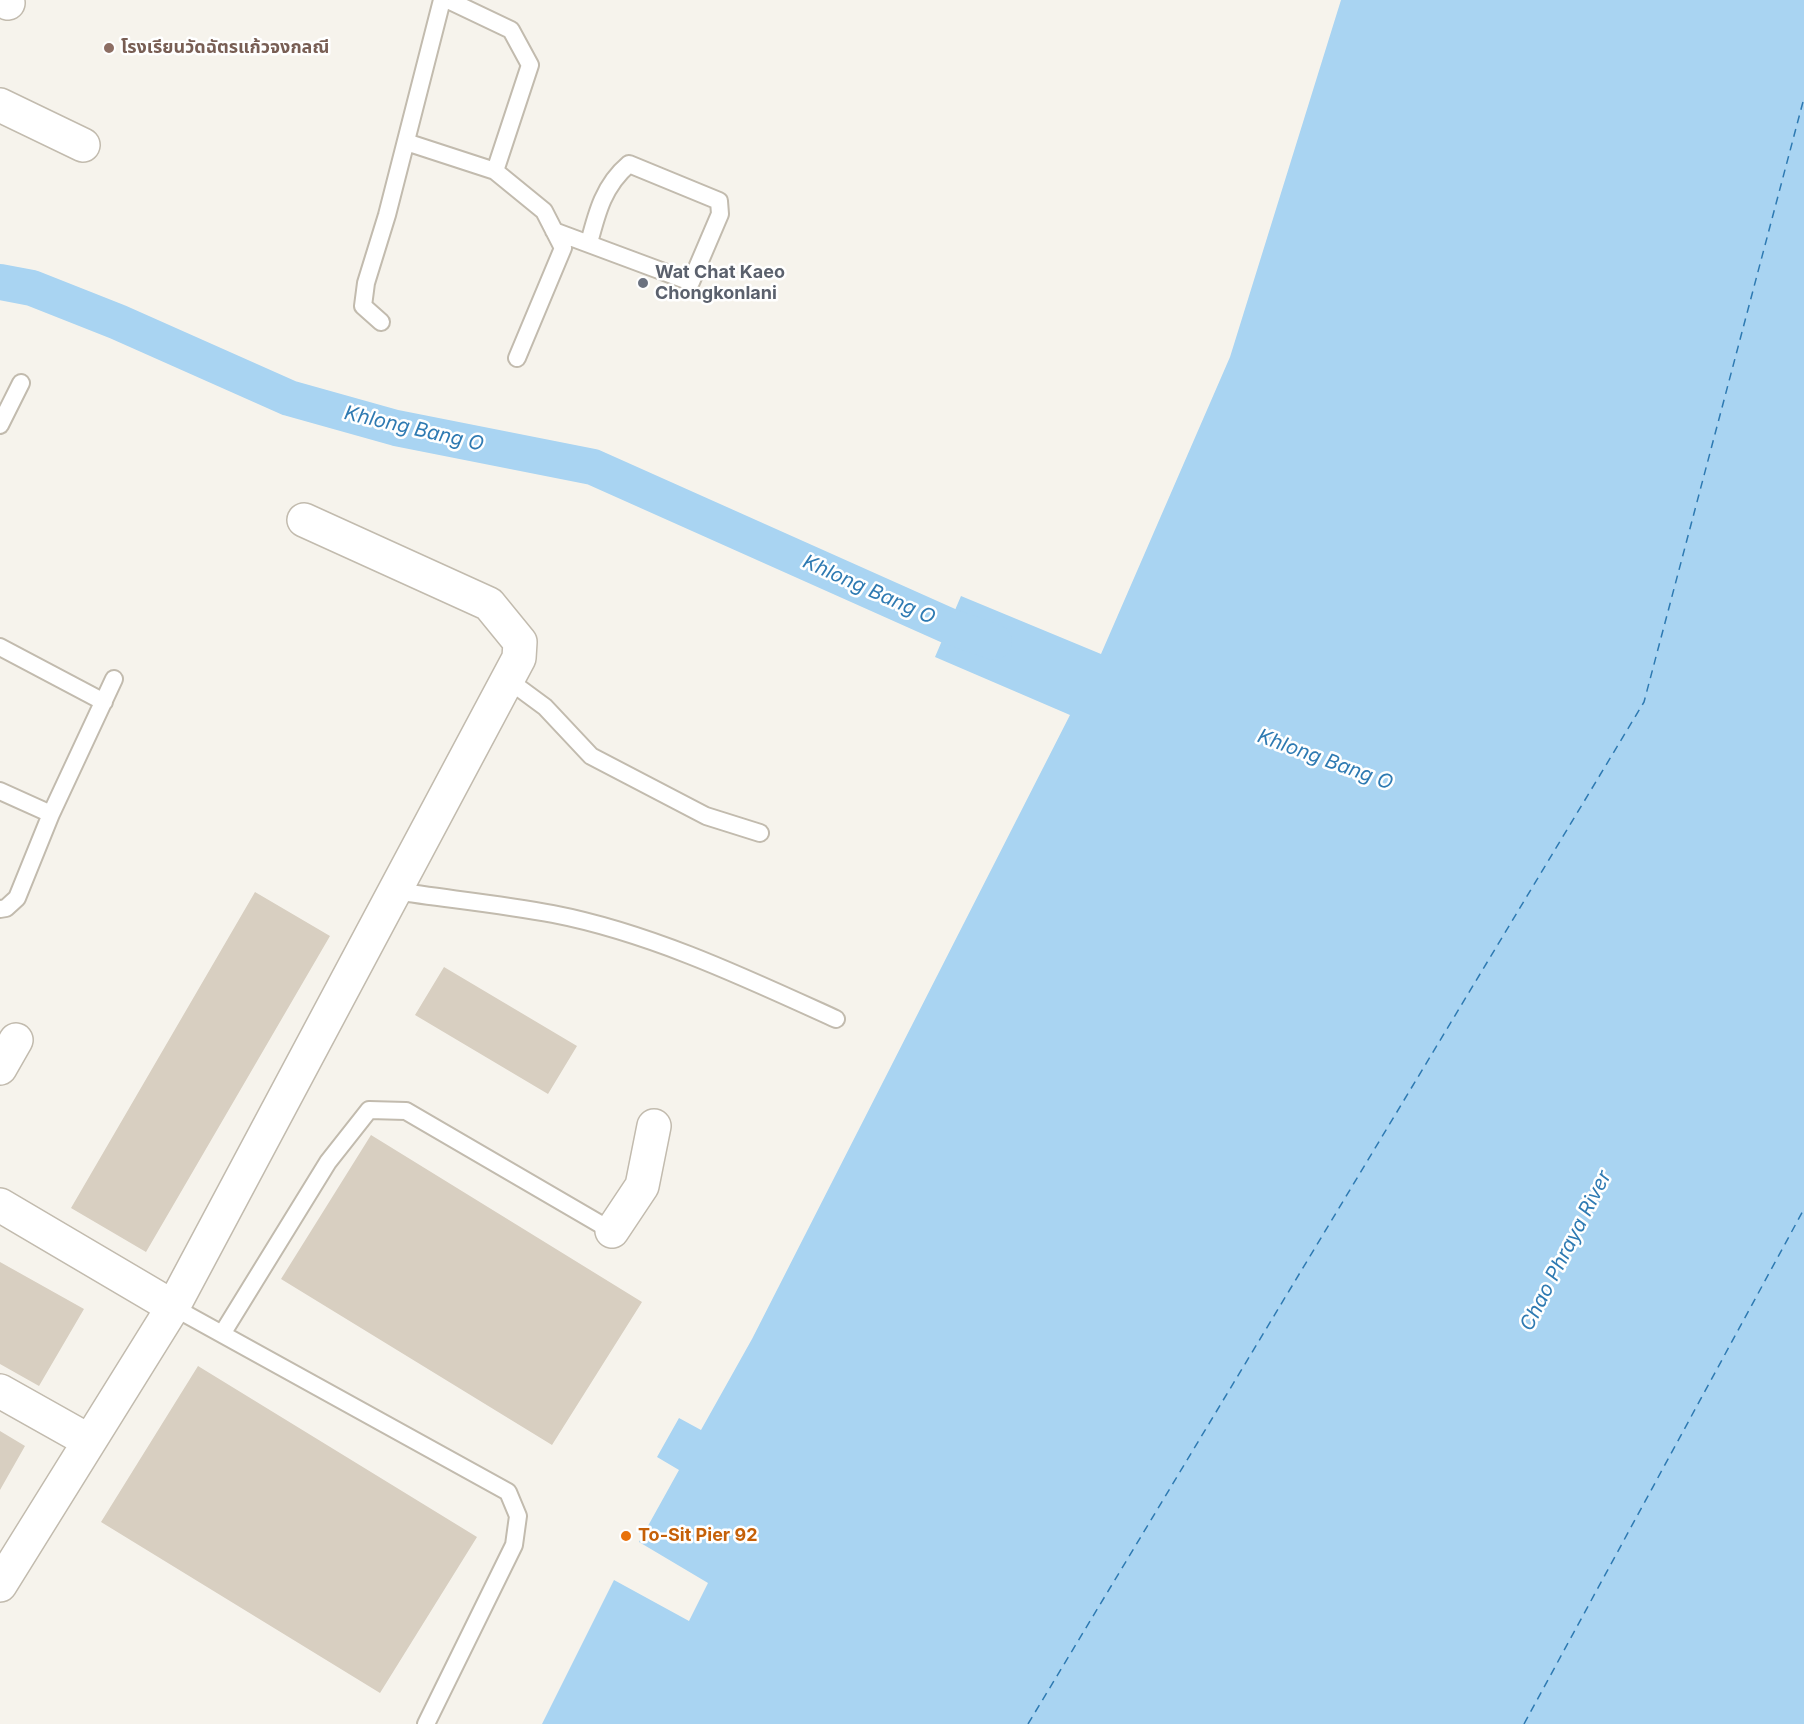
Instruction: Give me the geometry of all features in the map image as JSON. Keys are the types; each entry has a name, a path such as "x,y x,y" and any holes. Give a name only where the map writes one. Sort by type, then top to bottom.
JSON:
{"street":[{"path":"0,105 83,145"},
{"path":"0,1585 172,1307 519,658 520,642 489,604 304,520"},
{"path":"0,1068 16,1040"},
{"path":"612,1231 642,1186 654,1126"},
{"path":"0,1205 172,1307"},
{"path":"0,1391 89,1441"}],"lane":[{"path":"381,322 363,306 366,283 406,142 442,0"},
{"path":"448,0 511,30 530,65 495,171"},
{"path":"406,142 495,171 544,212 563,248 517,358"},
{"path":"554,231 691,282 720,214 719,201 629,164 618,173 601,199 589,243"},
{"path":"0,425 21,383"},
{"path":"0,647 104,702"},
{"path":"507,679 545,707 591,756 706,816 760,832"},
{"path":"0,909 6,908 17,898 51,814 114,680"},
{"path":"0,791 51,814"},
{"path":"395,891 554,914 645,940 743,977 836,1019"},
{"path":"222,1334 328,1162 369,1110 406,1111 612,1231"},
{"path":"172,1307 508,1492 518,1516 514,1545 426,1724"}],"water":[{"name":"Chao Phraya River","path":"1341,0 1804,0 1804,1724 542,1724 614,1580 689,1621 708,1583 639,1542 679,1470 657,1457 679,1418 701,1430 752,1339 1070,715 935,657 961,596 1101,654 1230,357"}],"building":[{"path":"255,892 330,936 146,1252 71,1208"},
{"path":"444,967 577,1046 548,1094 415,1015"},
{"path":"371,1135 642,1302 552,1445 281,1279"},
{"path":"0,1262 84,1309 39,1386 0,1364"},
{"path":"198,1366 477,1537 380,1693 101,1522"},
{"path":"0,1431 25,1446 0,1490"}],"waterway":[{"name":"Khlong Bang O","path":"0,282 32,288 118,322 289,398 396,428 593,467 949,626 994,642"}],"ferry route":[{"path":"1028,1724 1644,702 1804,98"},
{"path":"1524,1724 1804,1209"}],"place":[{"name":"โรงเรียนวัดฉัตรแก้วจงกลณี","path":"109,48"},
{"name":"Wat Chat Kaeo Chongkonlani","path":"643,283"},
{"name":"To-Sit Pier 92","path":"626,1536"}]}
